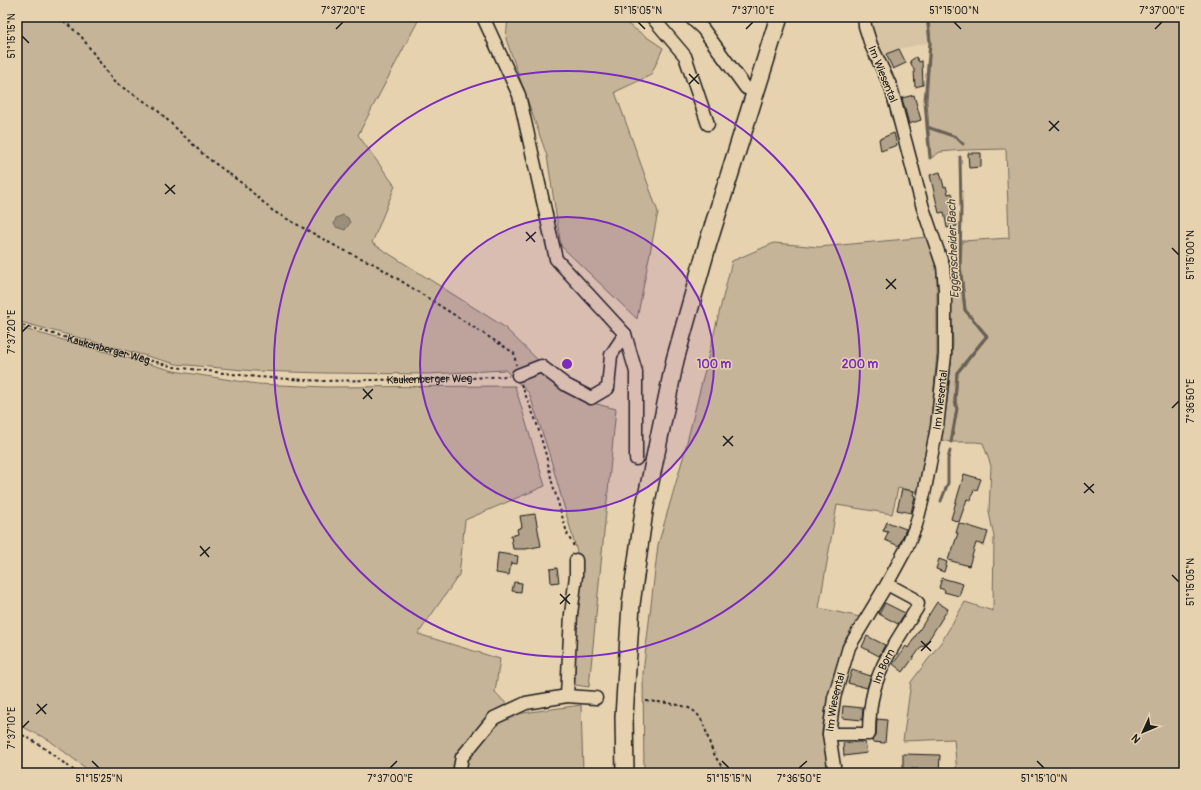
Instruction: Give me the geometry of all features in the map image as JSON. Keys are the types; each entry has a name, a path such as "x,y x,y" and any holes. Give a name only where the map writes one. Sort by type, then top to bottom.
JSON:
{"highway":[{"path":"633,773 634,697 639,608 651,528 687,358 779,17"},
{"path":"625,773 624,717 631,604 644,511 676,360 708,243 740,161 788,17"}],"street":[{"path":"483,17 519,95 556,259 625,334 636,372 636,458"},
{"path":"652,17 685,56 708,124"},
{"path":"690,17 703,29 746,88"},
{"name":"Im Wiesental","path":"836,773 829,734 834,698 849,647 887,584 906,549 916,525 924,494 937,427 945,355 945,288 943,266 923,208 891,87 871,44 865,26 864,17"},
{"path":"518,375 541,366 566,385 591,398 608,388 611,355 625,334"},
{"path":"566,696 576,560"},
{"name":"Im Born","path":"829,734 869,734 870,709 878,679 889,654 918,608 918,603 913,598 887,584"},
{"path":"459,773 462,757 494,718 526,703 566,696 596,698"}],"path":[{"path":"59,17 80,36 114,82 155,108 205,156 243,184 273,211 339,248 376,265 514,353 518,375 536,421 568,536 573,544 576,560"},
{"name":"Kaukenberger Weg","path":"17,324 174,367 257,377 323,381 471,378 518,375"},
{"path":"646,701 687,707 697,713 703,722 711,747 720,765 727,773"},
{"path":"17,732 40,745 77,773"}],"shaded area":[{"path":"17,17 420,17 358,135 395,186 372,243 503,326 578,399 616,409 589,687 575,685 577,552 548,450 529,393 505,370 429,374 325,373 255,371 176,364 17,321"},
{"path":"508,17 617,17 663,48 651,75 615,92 658,212 637,319 561,246 547,156 506,39"},
{"path":"868,17 929,17 931,42 899,49 881,57"},
{"path":"929,17 1184,17 1184,773 957,773 954,739 903,741 911,682 942,641 965,602 993,611 994,537 989,512 991,466 983,443 952,442 957,409 956,401 958,373 988,336 966,310 961,265 962,241 1009,238 1006,149 940,152 931,158 927,101 931,42"},
{"path":"343,215 348,218 350,223 345,230 336,227 334,224 336,218"},
{"path":"928,237 937,272 937,353 929,442 919,492 898,488 892,514 837,505 819,608 860,617 844,644 826,707 822,730 830,773 644,773 643,673 658,545 683,458 732,261 774,243 819,247"},
{"path":"950,289 962,289 964,310 985,336 956,372 954,401 956,409 951,442 941,440 947,402 953,343"},
{"path":"17,327 174,371 257,384 325,387 515,386 545,486 465,520 459,575 418,634 500,659 495,692 516,714 581,705 583,773 92,773 49,740 17,724"}],"building":[{"path":"899,49 906,63 893,69 886,54"},
{"path":"916,57 919,62 922,61 923,85 915,87 914,70 910,61"},
{"path":"914,95 921,120 909,124 902,98"},
{"path":"894,133 897,145 881,151 879,139"},
{"path":"968,153 981,153 981,167 969,168"},
{"path":"940,172 944,187 946,186 948,194 952,193 954,200 951,200 957,226 947,228 944,212 939,213 930,175"},
{"path":"964,474 981,479 977,490 974,489 971,500 967,499 959,522 951,519"},
{"path":"902,489 914,491 913,495 915,496 911,513 897,510"},
{"path":"535,514 541,546 526,549 513,549 511,536 518,534 517,529 522,527 520,516"},
{"path":"887,522 906,529 899,546 885,540 888,532 883,531"},
{"path":"959,523 988,532 984,545 976,543 969,566 948,560 958,533 956,533"},
{"path":"498,553 518,556 517,564 511,563 509,575 496,573"},
{"path":"939,559 947,562 944,572 936,569"},
{"path":"557,568 559,582 551,583 550,569"},
{"path":"942,578 963,584 959,596 944,592 945,590 939,588"},
{"path":"514,582 522,583 521,592 512,591"},
{"path":"937,602 948,609 924,647 922,646 903,672 893,664 906,646 908,648"},
{"path":"885,603 905,613 898,624 879,614"},
{"path":"867,636 885,645 879,656 862,647"},
{"path":"852,670 871,676 867,688 848,683"},
{"path":"843,706 863,708 862,720 842,718"},
{"path":"877,719 887,720 885,743 872,742 876,734"},
{"path":"865,742 867,753 844,756 843,743"},
{"path":"903,754 940,755 939,773 918,773 918,769 903,769"}],"waterway":[{"name":"Eggenscheider Bach","path":"927,17 930,42 925,101 927,127 956,137 963,144"},
{"path":"927,127 930,158"},
{"name":"Eggenscheider Bach","path":"951,442 957,409 955,401 957,373 987,336 965,310 960,265 960,157"},
{"name":"Eggenscheider Bach","path":"941,501 948,483 948,459 950,451"}]}
